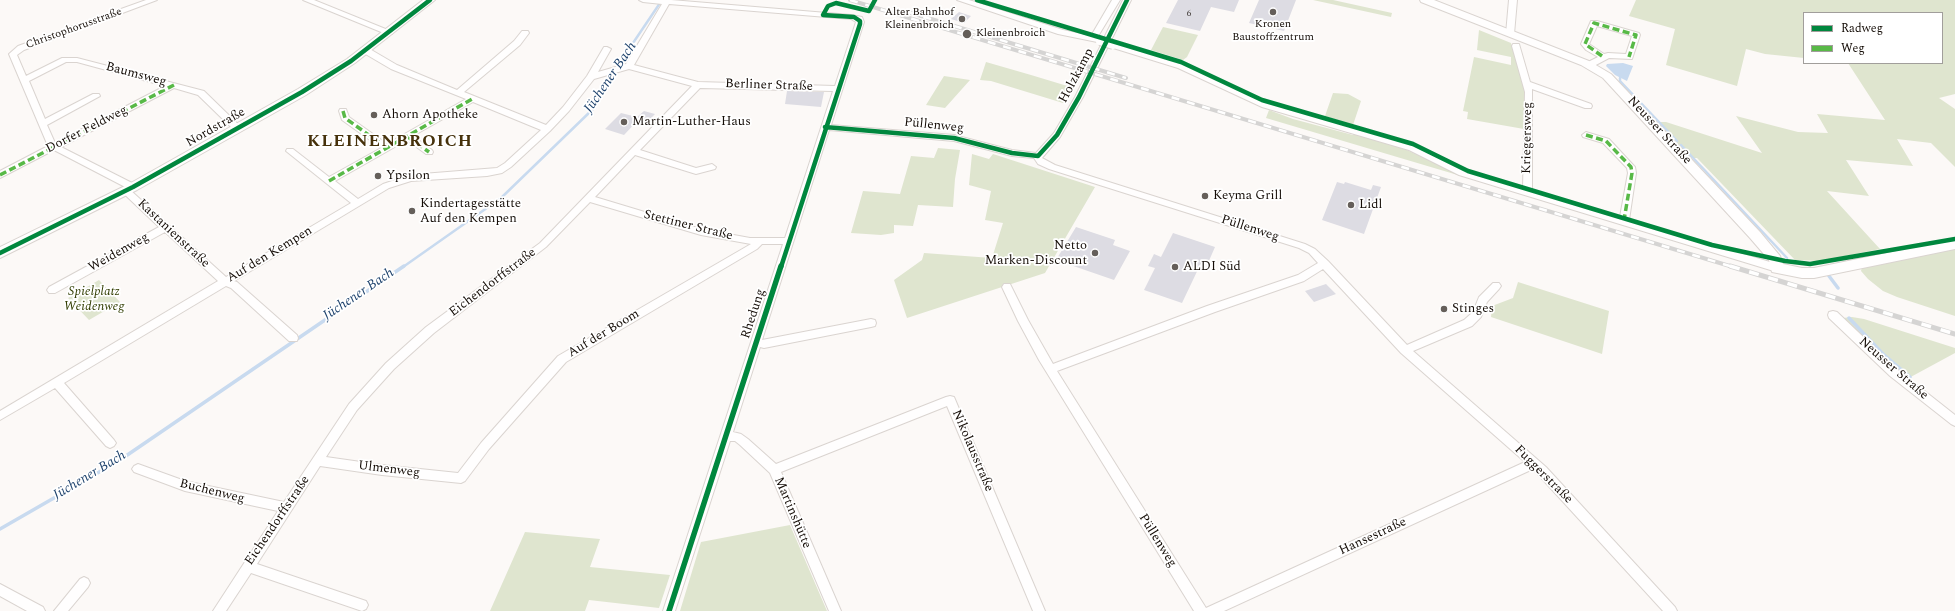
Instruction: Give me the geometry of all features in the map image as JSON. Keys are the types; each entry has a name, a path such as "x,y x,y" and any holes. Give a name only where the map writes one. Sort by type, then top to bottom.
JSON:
{"street":[{"name":"Christophorusstraße","path":"25,80 13,55 17,50 153,0"},
{"path":"307,0 389,32"},
{"name":"Nordstraße","path":"0,253 130,189 238,129 320,81 365,50 430,0"},
{"path":"627,66 666,2 643,0"},
{"path":"961,0 1066,33 1097,40 1181,66 1265,104 1412,148 1457,171 1777,268 1802,273 1814,273 1895,255 1955,244"},
{"name":"Holzkamp","path":"1097,40 1116,0"},
{"name":"Holzkamp","path":"1038,156 1057,135 1079,97 1127,0"},
{"name":"Neusser Straße","path":"1425,0 1589,65 1611,79 1747,225 1775,259 1777,268"},
{"path":"1510,34 1513,0"},
{"name":"Rhedung","path":"666,2 851,17 859,19 860,24 669,611"},
{"path":"1589,65 1602,56 1612,55 1629,57 1636,35 1594,23 1585,44 1588,48 1602,56"},
{"path":"458,93 517,43 525,33"},
{"name":"Kriegersweg","path":"1516,46 1527,84 1529,100 1527,192"},
{"name":"Auf den Kempen","path":"0,416 390,184 402,180 499,171 508,165 547,129 566,109 591,77 607,49"},
{"path":"365,50 394,67 547,129"},
{"name":"Baumsweg","path":"25,80 71,59 174,85 205,95 238,129"},
{"path":"591,77 627,66 698,85"},
{"path":"25,80 42,124 54,147"},
{"name":"Kriegersweg","path":"1527,84 1588,106"},
{"name":"Dorfer Feldweg","path":"0,176 174,85"},
{"name":"Berliner Straße","path":"698,85 839,89"},
{"name":"Eichendorffstraße","path":"219,611 353,407 390,366 430,330 543,245 698,85"},
{"path":"42,124 96,96"},
{"path":"328,181 472,99"},
{"path":"344,110 345,118 388,148"},
{"name":"Püllenweg","path":"825,128 954,138 1008,152 1038,156 1038,159 1041,162 1052,167 1302,246 1312,251 1325,263 1405,350"},
{"path":"1586,135 1606,141 1632,169 1624,222"},
{"path":"408,136 429,152"},
{"name":"Kastanienstraße","path":"54,147 130,189 165,228 225,282 234,285 293,338"},
{"path":"290,151 357,203"},
{"path":"633,151 696,171 712,168"},
{"name":"Stettiner Straße","path":"588,198 701,232 750,241 790,241"},
{"name":"Weidenweg","path":"52,290 165,228"},
{"name":"Auf der Boom","path":"460,478 485,446 550,371 566,357 754,246 760,240"},
{"path":"1051,369 1211,309 1301,278 1325,263"},
{"path":"1405,350 1468,323 1477,314 1483,300 1496,286"},
{"name":"Püllenweg","path":"1006,287 1022,321 1201,611"},
{"name":"Neusser Straße","path":"1833,315 1899,377 1955,421"},
{"name":"Rhedung","path":"757,343 764,344 871,323"},
{"name":"Fuggerstraße","path":"1405,350 1534,463 1669,610"},
{"path":"56,382 110,443"},
{"name":"Nikolausstraße","path":"774,470 912,417 950,400 1039,611"},
{"name":"Martinshütte","path":"726,436 737,437 774,470 834,611"},
{"name":"Ulmenweg","path":"318,461 382,470 460,478"},
{"name":"Hansestraße","path":"1211,611 1534,463"},
{"name":"Buchenweg","path":"138,469 185,486 287,508"},
{"path":"248,567 362,605"},
{"path":"60,611 84,583"},
{"path":"0,590 39,611"}],"green space":[{"path":"1313,0 1333,0 1392,13 1391,17"},
{"path":"1636,0 1955,0 1955,94 1939,98 1955,109 1955,167 1931,143 1897,139 1913,166 1846,160 1869,196 1827,191 1880,249 1820,261 1795,260 1697,158 1689,158 1655,122 1666,122 1762,153 1736,116 1798,132 1828,133 1817,114 1885,120 1849,64 1943,64 1943,12 1803,12 1803,58 1765,54 1746,49 1737,86 1666,65 1675,29 1629,16"},
{"path":"1163,27 1198,35 1187,57 1183,60 1151,50"},
{"path":"1479,30 1511,43 1525,92 1524,129 1467,119 1468,112 1463,111 1474,57 1511,65 1511,57 1477,50"},
{"path":"986,62 1074,88 1063,103 991,81 980,80"},
{"path":"944,76 970,80 945,108 926,105"},
{"path":"1333,93 1348,94 1361,101 1353,125 1325,116"},
{"path":"1269,110 1293,119 1353,135 1354,134 1407,150 1461,176 1266,118"},
{"path":"938,148 960,150 955,179 953,207 918,205 913,226 894,225 894,233 881,235 851,233 863,191 900,194 911,156 934,158"},
{"path":"972,154 989,159 993,154 1095,187 1045,273 907,318 894,280 922,260 924,253 992,258 1003,223 985,220 991,191 969,185"},
{"path":"1955,249 1955,316 1883,291 1868,279 1861,271 1862,267"},
{"name":"Spielplatz Weidenweg","path":"99,280 120,302 89,320 68,298"},
{"path":"1518,282 1609,311 1602,354 1491,317 1492,306 1513,298"},
{"path":"1852,317 1864,319 1955,348 1955,353 1907,379 1842,320 1843,318"},
{"path":"790,525 827,611 680,611 701,542"},
{"path":"525,532 600,539 590,567 670,575 659,608 589,600 585,611 490,611"}],"water":[{"path":"1623,63 1633,66 1627,81 1615,75 1606,66 1607,64"}],"building":[{"path":"1178,0 1239,0 1234,12 1211,7 1200,31 1166,23"},
{"name":"Kronen Baustoffzentrum","path":"1259,0 1296,0 1284,31 1249,23"},
{"name":"Alter Bahnhof Kleinenbroich","path":"959,12 971,16 964,23 951,19"},
{"path":"787,91 824,92 821,107 785,104"},
{"name":"Martin-Luther-Haus","path":"644,111 655,114 648,121 640,118 624,135 605,129 621,113 637,117"},
{"name":"Lidl","path":"1337,182 1344,184 1345,182 1371,190 1373,185 1381,187 1364,234 1322,220"},
{"name":"Netto Marken-Discount","path":"1076,227 1115,240 1113,245 1130,251 1114,280 1056,260"},
{"name":"ALDI Süd","path":"1173,233 1215,247 1208,263 1202,261 1182,303 1144,290 1155,268 1148,266 1154,254 1161,257"},
{"path":"1326,284 1336,294 1314,302 1305,291"}],"waterway":[{"name":"Jüchener Bach","path":"403,267 501,198 593,109 631,46 662,0"},
{"path":"1620,78 1620,81 1677,141"},
{"path":"1681,145 1787,258"},
{"name":"Jüchener Bach","path":"0,529 120,460 404,266"},
{"path":"1829,276 1838,288"},
{"path":"1849,318 1883,354 1910,377"}],"railway":[{"path":"850,0 1733,267"},
{"path":"908,12 1126,78"},
{"path":"1730,266 1955,334"}],"marked path":[{"path":"1602,56 1585,44 1594,23 1636,35 1629,57"},
{"path":"0,175 174,85"},
{"path":"329,181 472,99"},
{"path":"343,111 345,118 387,148"},
{"path":"1586,135 1606,141 1631,167 1632,173 1624,220"},
{"path":"408,137 429,152"}],"cycle path":[{"path":"0,253 133,187 302,92 351,61 430,0"},
{"path":"669,611 860,24 860,21 854,17 823,15 828,6 836,3 869,11 875,0"},
{"path":"977,0 1181,62 1262,100 1413,144 1468,171 1712,245 1785,261 1810,264 1955,239"},
{"path":"825,127 954,138 1012,153 1038,156 1057,135 1079,97 1127,0"}],"place":[{"name":"Kronen Baustoffzentrum","path":"1273,12"},
{"name":"Alter Bahnhof Kleinenbroich","path":"962,19"},
{"name":"Kleinenbroich","path":"967,34"},
{"name":"Ahorn Apotheke","path":"374,115"},
{"name":"Martin-Luther-Haus","path":"624,122"},
{"name":"Ypsilon","path":"378,176"},
{"name":"Keyma Grill","path":"1205,196"},
{"name":"Lidl","path":"1351,205"},
{"name":"Kindertagesstätte Auf den Kempen","path":"412,211"},
{"name":"Netto Marken-Discount","path":"1095,253"},
{"name":"ALDI Süd","path":"1175,267"},
{"name":"Stinges","path":"1444,309"}],"district":[{"name":"KLEINENBROICH","path":"390,143"}]}
